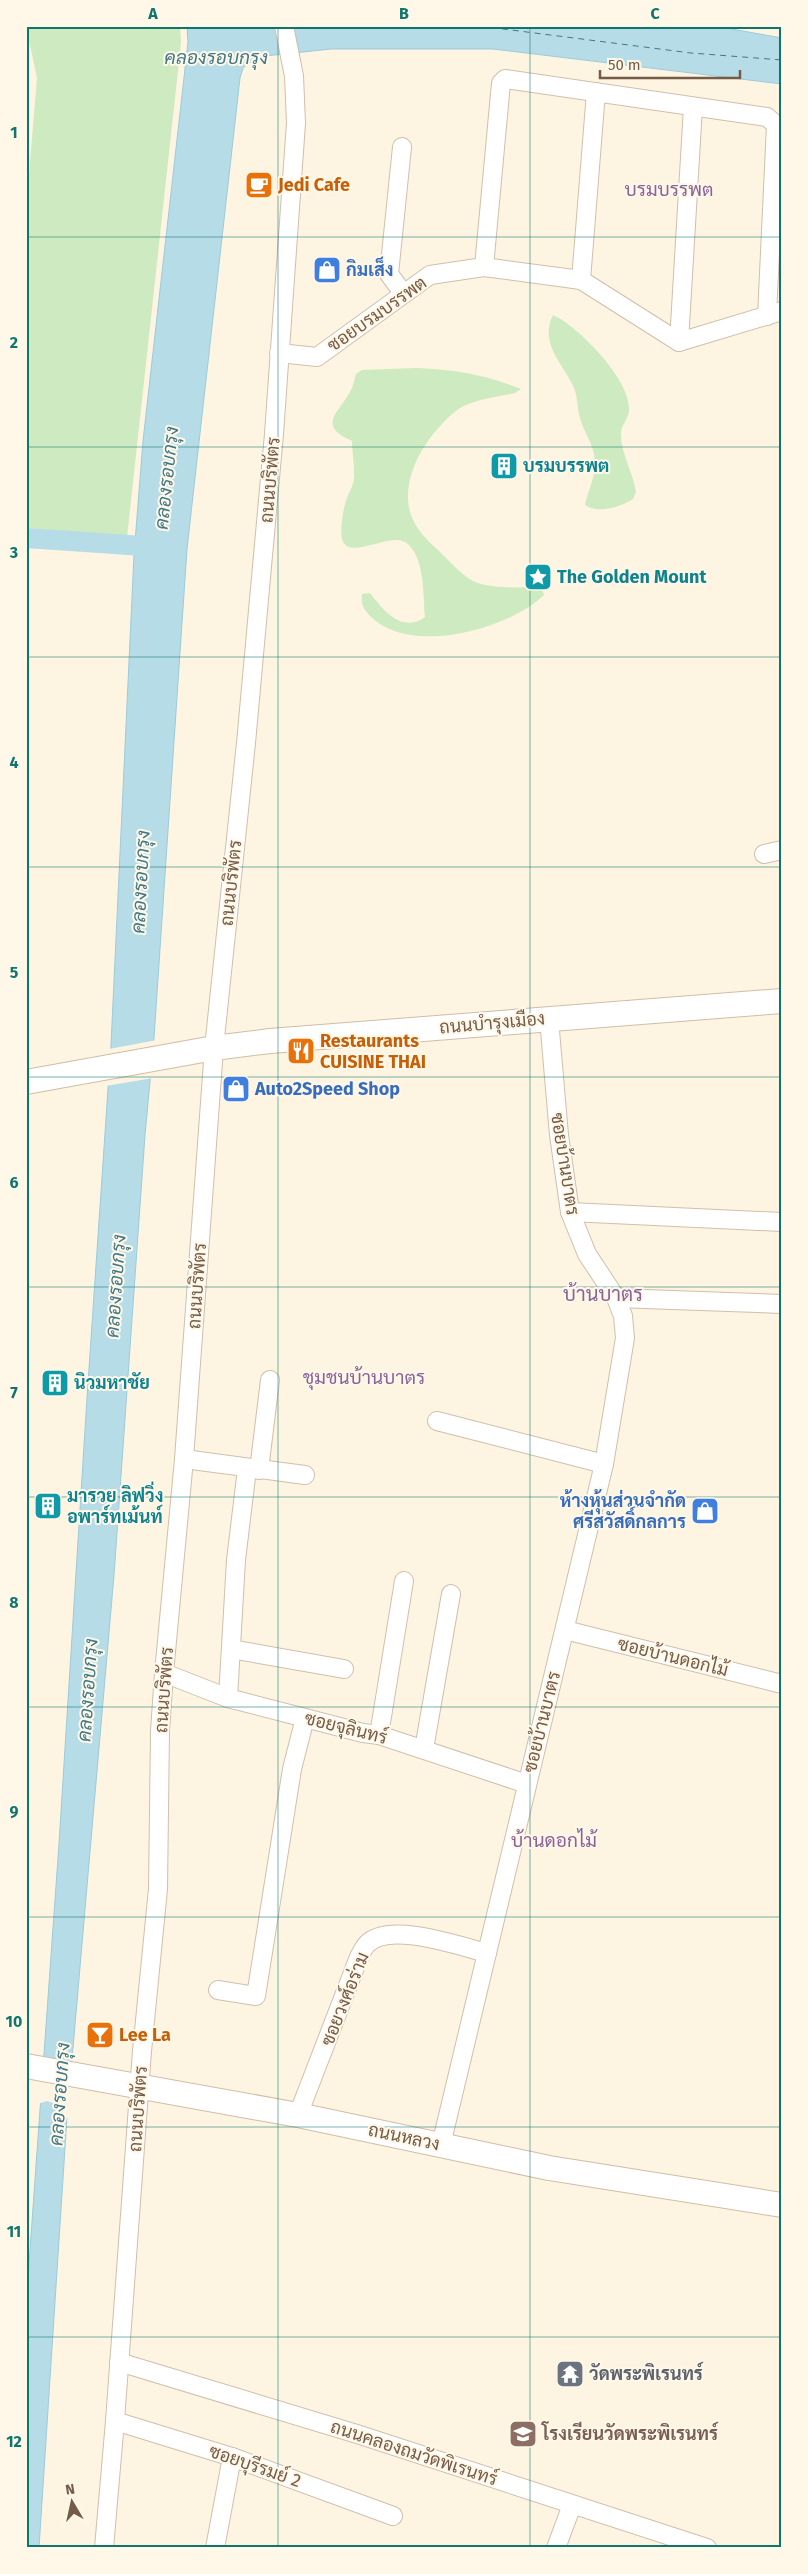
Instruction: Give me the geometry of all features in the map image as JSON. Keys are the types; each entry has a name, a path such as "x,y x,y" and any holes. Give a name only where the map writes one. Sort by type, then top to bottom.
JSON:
{"street":[{"name":"ถนนบริพัตร","path":"104,2548 139,2086 158,1889 160,1731 184,1460 214,1048 246,743 280,353 296,123 296,94 284,26"},
{"path":"484,267 502,80 508,79 767,116 776,124 777,180 774,314 678,342 694,107"},
{"path":"581,280 596,92"},
{"path":"402,147 390,274 403,293"},
{"name":"ซอยบรมบรรพต","path":"280,353 317,357 430,275 484,267 581,280 678,342"},
{"path":"764,854 782,850"},
{"name":"ถนนบำรุงเมือง","path":"26,1082 214,1048 270,1041 782,1001"},
{"name":"ซอยบ้านบาตร","path":"441,2145 604,1464 625,1338 623,1316 616,1298 587,1254 570,1212 559,1135 549,1019"},
{"path":"570,1212 782,1222"},
{"path":"616,1298 782,1304"},
{"path":"228,1698 236,1560 270,1380"},
{"path":"437,1421 604,1464"},
{"path":"184,1460 253,1470 306,1475"},
{"path":"380,1736 404,1581"},
{"path":"424,1748 451,1594"},
{"name":"ซอยบ้านดอกไม้","path":"565,1630 782,1684"},
{"path":"231,1649 344,1669"},
{"name":"ซอยจุลินทร์","path":"164,1673 228,1698 424,1748 527,1784"},
{"path":"218,1990 256,1996 292,1769 305,1718"},
{"name":"ซอยวงศ์อร่าม","path":"298,2115 359,1957 368,1943 386,1934 403,1933 487,1953"},
{"name":"ถนนหลวง","path":"28,2066 298,2115 549,2168 782,2205"},
{"name":"ถนนคลองถมวัดพิเรนทร์","path":"119,2362 357,2434 707,2548"},
{"name":"ซอยบุรีรมย์ 2","path":"115,2421 232,2457 393,2516"},
{"path":"215,2548 232,2457"},
{"path":"556,2548 572,2505"}],"green space":[{"path":"26,26 180,26 181,43 127,537 26,528 26,211 37,78"},
{"path":"553,315 576,330 601,355 621,384 627,398 629,413 621,432 621,440 636,492 633,499 622,505 596,509 585,505 594,472 594,455 580,418 574,388 554,353 551,344 549,325"},
{"path":"416,368 470,374 521,389 515,393 470,403 457,410 436,430 427,442 413,469 409,484 410,512 415,524 430,543 469,579 496,587 541,587 544,595 509,618 487,627 463,633 416,636 395,631 377,622 367,613 363,606 362,594 370,593 387,613 401,621 417,622 425,617 418,559 408,544 401,540 353,548 346,545 341,535 344,509 353,485 354,465 352,441 335,429 333,424 334,418 352,388 356,374 362,370"}],"water":[{"name":"คลองรอบกรุง","path":"187,26 715,26 782,38 782,84 493,49 331,49 265,56 249,63 243,68 240,78 187,549 154,1038 145,1135 114,1575 67,2117 39,2548 26,2548 26,2306 59,1844 111,1045 134,555 143,441 188,42"}],"pier":[{"path":"157,1040 153,1078 106,1086 109,1049"},
{"path":"41,2059 54,2063 75,2060 70,2119 64,2117 62,2106 47,2101 38,2104"}],"waterway":[{"path":"26,538 158,547"}],"ferry route":[{"path":"480,26 691,53 782,60"}],"place":[{"name":"Jedi Cafe","path":"259,185"},
{"name":"กิมเส็ง","path":"327,270"},
{"name":"บรมบรรพต","path":"504,466"},
{"name":"The Golden Mount","path":"538,577"},
{"name":"Restaurants CUISINE THAI","path":"301,1051"},
{"name":"Auto2Speed Shop","path":"236,1089"},
{"name":"นิวมหาชัย","path":"55,1383"},
{"name":"มารวย ลิฟวิ่ง อพาร์ทเม้นท์","path":"48,1506"},
{"name":"ห้างหุ้นส่วนจำกัด ศรีสวัสดิ์กลการ","path":"705,1511"},
{"name":"Lee La","path":"100,2035"},
{"name":"วัดพระพิเรนทร์","path":"570,2374"},
{"name":"โรงเรียนวัดพระพิเรนทร์","path":"523,2434"}],"district":[{"name":"บรมบรรพต","path":"669,189"},
{"name":"บ้านบาตร","path":"603,1294"},
{"name":"ชุมชนบ้านบาตร","path":"364,1377"},
{"name":"บ้านดอกไม้","path":"554,1840"}]}
